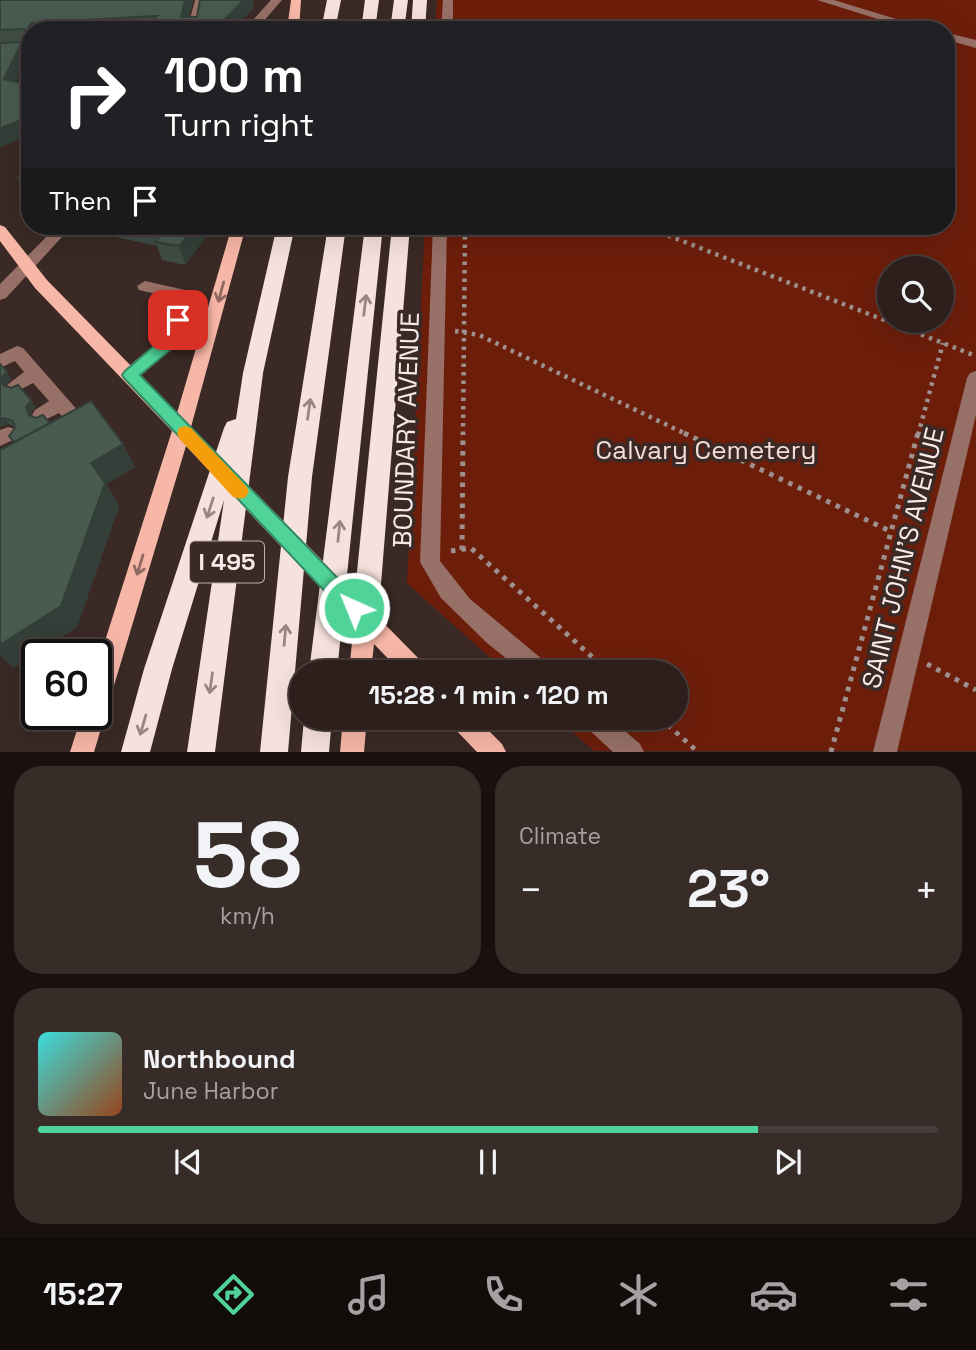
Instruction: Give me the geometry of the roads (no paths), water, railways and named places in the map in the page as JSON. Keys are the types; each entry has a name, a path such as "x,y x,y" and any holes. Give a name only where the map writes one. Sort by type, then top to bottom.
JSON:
{"highway":[{"path":"330,21 334,0"},
{"path":"369,21 372,0"},
{"path":"398,21 401,0"},
{"path":"419,21 420,0"},
{"name":"I 495","path":"201,751 253,373 284,235"},
{"name":"I 495","path":"274,751 300,477 336,235"},
{"path":"324,660 373,235"},
{"path":"365,621 400,235"},
{"path":"135,751 158,669 253,373"},
{"path":"315,751 317,730"}],"main road":[{"path":"294,21 296,0"},
{"path":"0,230 41,284 404,660"},
{"path":"112,655 182,429 236,235"},
{"path":"361,660 365,621"},
{"path":"82,751 89,730"},
{"path":"352,751 354,730"},
{"path":"472,730 494,751"}],"street":[{"path":"194,21 200,0"},
{"path":"258,21 277,0"},
{"path":"447,21 448,0"},
{"path":"822,0 895,21"},
{"path":"955,38 976,44"},
{"path":"0,52 21,51"},
{"path":"0,294 56,235"},
{"name":"BOUNDARY AVENUE","path":"440,235 429,554 433,570 444,587 526,660"},
{"path":"130,375 168,343 188,296 145,286"},
{"path":"0,362 9,349 35,373 81,426 58,440"},
{"path":"16,385 35,373"},
{"name":"SAINT JOHN'S AVENUE","path":"885,751 976,378"},
{"path":"41,415 61,403"},
{"path":"607,730 632,751"}],"park label":[{"name":"Calvary Cemetery","path":"706,450"}]}
